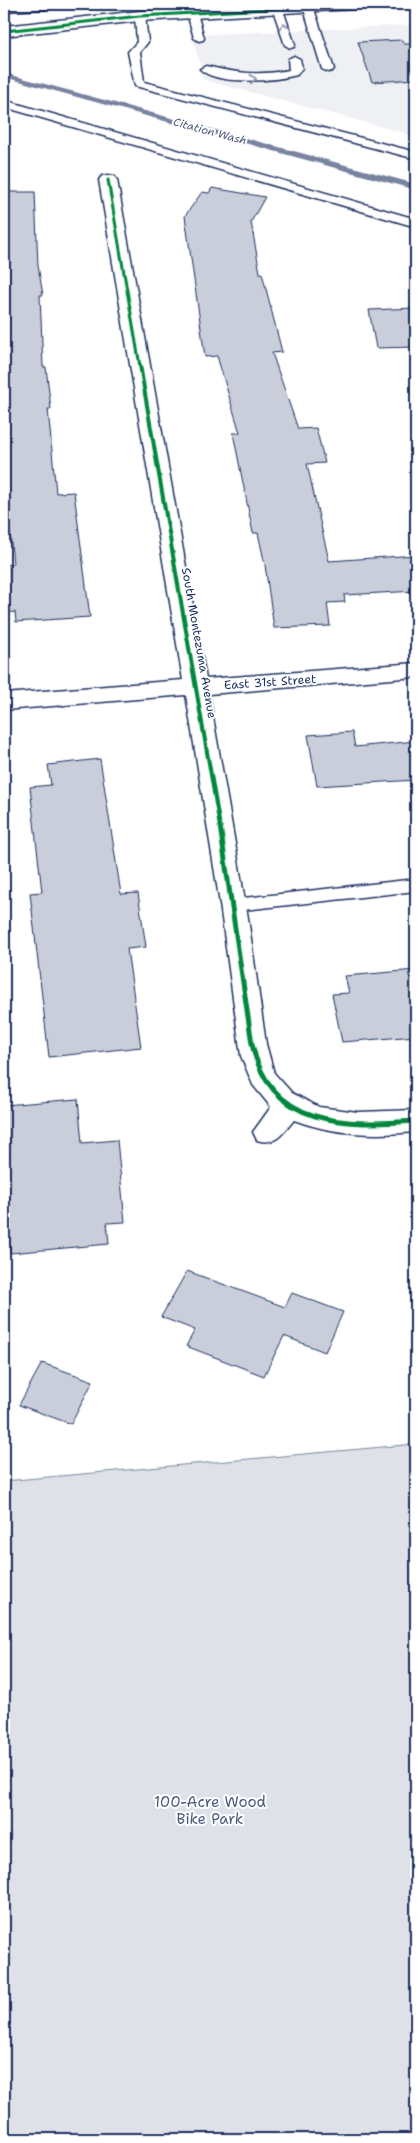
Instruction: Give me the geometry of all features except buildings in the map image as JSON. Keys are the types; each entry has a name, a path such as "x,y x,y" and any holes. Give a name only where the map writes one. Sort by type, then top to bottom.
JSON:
{"street":[{"path":"4,6 46,4"},
{"path":"4,31 140,16 276,5 355,4"},
{"name":"South Montezuma Avenue","path":"108,180 234,905 254,1054 270,1088 287,1103"},
{"name":"East 31st Street","path":"4,702 416,670"},
{"path":"267,1132 287,1103 336,1122 368,1124 416,1121"}],"lane":[{"path":"276,5 290,45"},
{"path":"302,6 328,69"},
{"path":"192,13 198,38"},
{"path":"140,16 143,42 134,52 139,84 416,156"},
{"path":"206,68 222,75 248,79 270,78 293,73 296,68 294,59"},
{"path":"4,103 416,223"},
{"path":"234,905 416,885"}],"shaded area":[{"path":"416,25 416,136 204,80 192,35"}],"green space":[{"name":"100-Acre Wood Bike Park","path":"416,1444 416,2139 4,2139 4,1481"}],"waterway":[{"name":"Citation Wash","path":"4,75 416,187"}],"cycle path":[{"path":"4,31 140,16 355,4"},
{"path":"108,180 231,891 252,1044 258,1067 269,1087 282,1101 299,1111 317,1117 358,1123 416,1121"}]}
